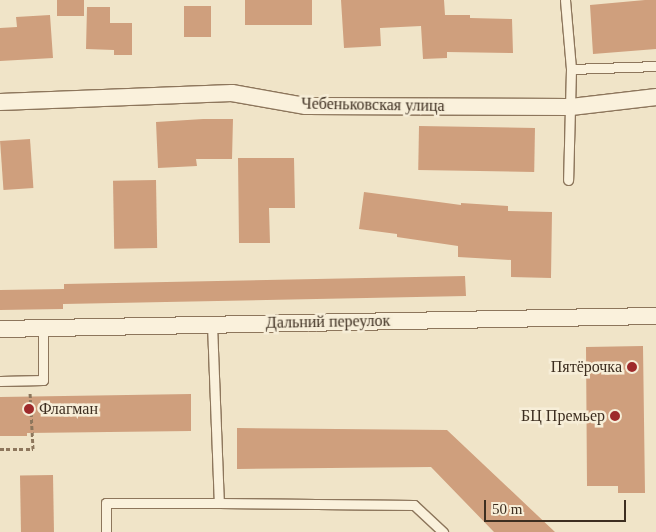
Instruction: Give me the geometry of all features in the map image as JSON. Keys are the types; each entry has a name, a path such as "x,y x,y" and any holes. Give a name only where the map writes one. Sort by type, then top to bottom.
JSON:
{"street":[{"name":"Чебеньковская улица","path":"0,102 232,93 306,106 571,107 656,97"},
{"name":"Дальний переулок","path":"0,329 656,316"}],"lane":[{"path":"565,0 571,68 568,180"},
{"path":"571,68 656,66"},
{"path":"212,324 219,503"},
{"path":"0,381 44,380 44,328"},
{"path":"106,532 106,503 414,505 443,532"}],"path":[{"path":"0,449 33,449 30,389 23,389"}],"building":[{"path":"57,0 84,0 84,16 57,16"},
{"path":"245,0 312,0 312,25 245,25"},
{"path":"341,0 444,0 445,15 470,15 470,18 512,19 513,53 447,52 447,58 423,59 421,26 380,28 381,46 344,48"},
{"path":"656,0 656,49 593,54 590,5"},
{"path":"184,6 211,6 211,37 184,37"},
{"path":"87,7 110,7 110,23 132,23 132,55 114,55 114,50 86,49"},
{"path":"50,15 53,58 0,61 0,28 17,27 16,17"},
{"path":"233,119 232,159 196,159 197,166 158,168 156,122"},
{"path":"419,126 535,128 534,172 418,170"},
{"path":"30,139 33,188 3,190 0,141"},
{"path":"238,158 294,158 295,208 269,208 270,243 239,243"},
{"path":"156,180 157,248 114,249 113,181"},
{"path":"364,192 461,205 461,203 508,206 508,211 552,212 551,278 511,277 511,260 458,257 458,246 397,237 397,234 359,229"},
{"path":"465,276 466,296 63,304 63,309 0,310 0,290 64,289 64,284"},
{"name":"БЦ Премьер","path":"643,346 645,493 618,493 618,486 587,486 586,347"},
{"path":"191,394 191,431 27,433 27,436 0,436 0,397"},
{"path":"237,428 447,430 555,532 494,532 431,467 237,469"},
{"path":"53,475 54,532 21,532 20,476"}],"place":[{"name":"Пятёрочка","path":"632,367"},
{"name":"Флагман","path":"29,409"},
{"name":"БЦ Премьер","path":"615,416"}]}
